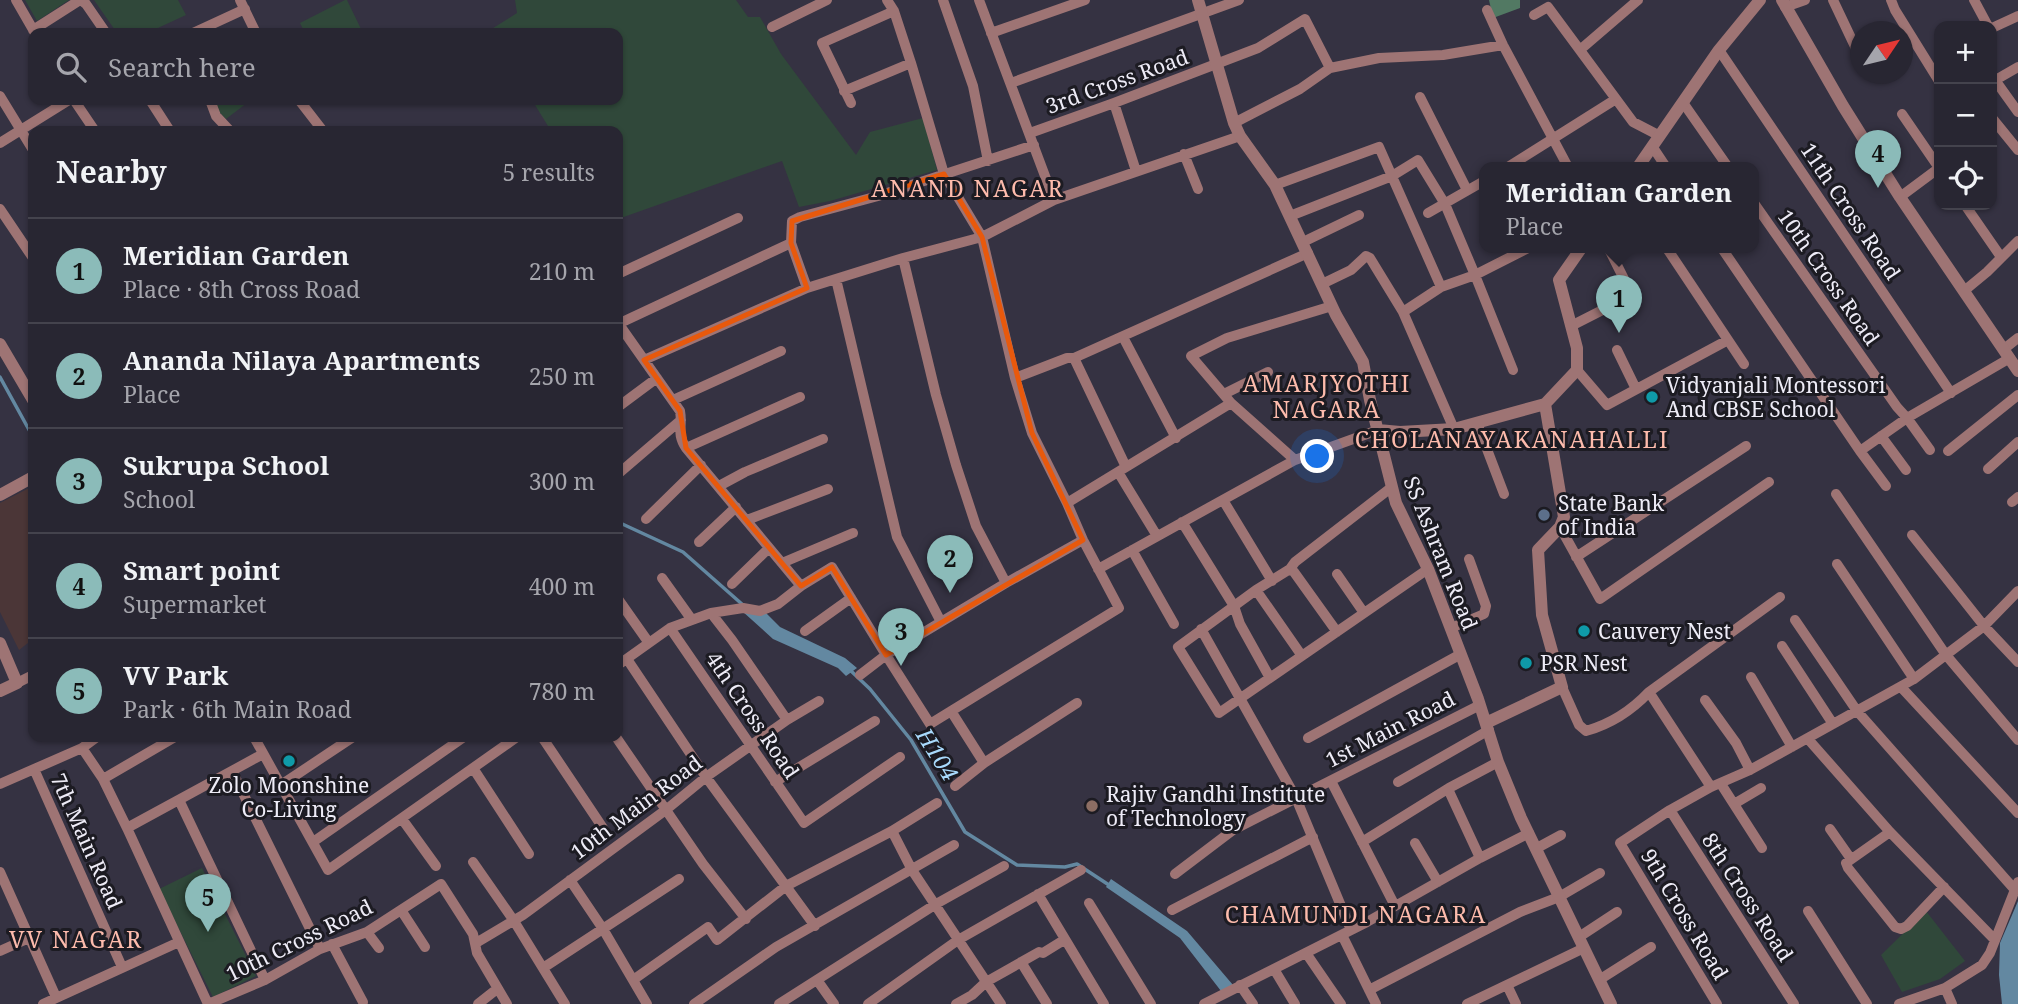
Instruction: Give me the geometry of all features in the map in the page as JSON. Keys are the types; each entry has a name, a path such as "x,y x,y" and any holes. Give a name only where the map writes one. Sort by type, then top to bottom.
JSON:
{"street":[{"path":"16,0 32,28"},
{"path":"40,28 80,0 86,4 103,28"},
{"path":"772,27 827,0"},
{"path":"623,661 670,628 711,613 743,608 761,611 778,604 832,567 930,724 1119,608 1032,433 1014,377 982,237 944,174 894,11 887,0"},
{"path":"943,0 973,86 988,161"},
{"path":"979,0 1054,200"},
{"path":"991,33 1085,0"},
{"name":"SS Ashram Road","path":"1198,0 1234,123 1240,136 1275,185 1332,306 1363,362 1396,503 1429,569 1488,727 1498,762 1611,1004"},
{"path":"1011,83 1239,0"},
{"path":"1581,49 1638,0"},
{"path":"1641,162 1719,50 1760,0"},
{"path":"1805,0 1783,3 1900,197 2018,371"},
{"path":"1833,0 1850,36"},
{"path":"1891,0 1934,74"},
{"path":"1974,0 1986,21"},
{"path":"1534,15 1551,3 1633,122 1656,141 1664,162"},
{"path":"202,28 243,4 254,28"},
{"path":"1487,10 1565,162"},
{"path":"851,103 822,43 894,11"},
{"path":"1997,24 2018,16"},
{"name":"3rd Cross Road","path":"1030,133 1258,48 1305,19 1330,68"},
{"path":"1234,123 1300,89 1330,68 1380,58 1443,55 1503,44"},
{"name":"11th Cross Road","path":"1719,50 1951,393"},
{"path":"1927,63 1934,60"},
{"path":"844,91 911,63"},
{"path":"1997,79 2018,67"},
{"path":"1996,84 2018,112"},
{"path":"0,96 28,142"},
{"path":"1420,97 1467,190"},
{"path":"1516,162 1616,99"},
{"path":"1114,103 1136,171"},
{"path":"1684,104 1725,162"},
{"path":"29,126 61,105"},
{"path":"78,105 92,126"},
{"path":"153,105 167,126"},
{"path":"212,105 216,116 225,126"},
{"path":"303,105 319,126"},
{"path":"1900,197 1939,168 1902,114"},
{"path":"1997,124 2018,149"},
{"path":"0,143 28,126"},
{"path":"644,360 807,288 982,237 1054,200 1240,136"},
{"path":"807,288 791,243 792,221 1034,145"},
{"path":"1275,185 1379,147 1441,287"},
{"path":"1184,154 1198,190"},
{"path":"1290,216 1392,176 1418,160 1445,204 1513,370"},
{"path":"1428,213 1479,184"},
{"path":"0,209 28,251"},
{"path":"1968,210 2001,257"},
{"name":"10th Cross Road","path":"1759,211 1930,450"},
{"path":"1014,377 1067,358 1074,358 1123,337 1306,247 1359,215"},
{"path":"623,272 738,218"},
{"path":"1964,291 2018,241"},
{"path":"623,327 791,243"},
{"path":"1404,312 1441,287 1475,275 1518,253"},
{"path":"1578,253 1559,280 1577,348 1577,370 1607,405 1728,340"},
{"path":"1571,326 1632,295 1611,253"},
{"path":"1670,253 1744,364"},
{"path":"1725,253 1886,486"},
{"path":"1322,284 1351,270 1368,256 1404,312 1454,429"},
{"path":"903,258 936,395 960,477 976,526 1006,583"},
{"path":"836,279 897,537 941,622"},
{"path":"1295,460 1231,403 1191,355 1227,338 1332,306"},
{"path":"623,333 680,411 680,439 687,449 801,586"},
{"path":"1123,337 1176,438"},
{"path":"1860,451 1907,418 1951,393 2007,353 2018,338"},
{"path":"0,344 28,392"},
{"path":"1618,350 1636,389"},
{"path":"673,400 780,351"},
{"path":"1074,358 1122,470 1157,536"},
{"path":"1098,569 1295,460 1378,430 1400,432 1454,429 1545,404 1577,370"},
{"path":"1224,394 1268,372"},
{"path":"623,403 657,377"},
{"path":"1948,451 2018,395"},
{"path":"687,449 800,397"},
{"path":"1067,503 1231,403"},
{"path":"1545,404 1564,517 1560,527 1538,550 1542,615 1562,687 1579,725 1586,731 1626,712 1649,692 1780,597"},
{"path":"623,470 681,420"},
{"path":"1477,423 1504,494"},
{"path":"1881,436 1906,470"},
{"path":"719,486 823,439"},
{"path":"1988,470 2018,442"},
{"path":"1576,556 1746,446"},
{"path":"646,519 701,465"},
{"path":"0,494 28,480"},
{"path":"1560,527 1600,599 1769,482"},
{"path":"1392,487 1295,562 1290,569 1256,590 1178,647 1219,713 1429,569"},
{"path":"747,520 828,489"},
{"path":"1836,494 1947,655 2018,740"},
{"path":"1223,499 1272,581"},
{"path":"699,542 736,507"},
{"path":"1182,522 1234,606 1240,624 1270,678"},
{"path":"782,563 853,533"},
{"path":"1912,535 1984,626 2018,662"},
{"path":"860,675 886,655 1083,540"},
{"path":"732,583 769,548"},
{"path":"1132,550 1174,624"},
{"path":"1451,628 1485,614 1486,606 1469,559"},
{"path":"1837,564 1914,679"},
{"path":"1290,569 1337,632"},
{"path":"1337,575 1364,613"},
{"path":"662,578 692,620"},
{"path":"1256,590 1302,656"},
{"path":"1670,810 1808,739 1914,679 1984,626 2018,591"},
{"path":"805,631 851,598"},
{"path":"623,606 649,643"},
{"path":"711,613 787,720"},
{"path":"1795,620 1857,711 2016,886 1982,965 1945,988 1899,1004"},
{"name":"4th Cross Road","path":"670,628 804,823 900,757"},
{"path":"1201,629 1296,798 1376,1004"},
{"path":"0,643 17,683"},
{"path":"1782,646 1833,724"},
{"path":"1308,737 1461,654"},
{"path":"623,663 815,926"},
{"path":"1751,677 1792,747"},
{"path":"0,691 28,678"},
{"path":"1398,782 1488,727 1562,687"},
{"path":"1901,687 2018,813"},
{"path":"1649,692 1716,785 1734,804 1762,848"},
{"path":"1705,700 1736,743 1750,770"},
{"name":"10th Main Road","path":"476,943 514,921 667,809 706,777 819,701"},
{"path":"955,786 984,763 1077,703"},
{"name":"1st Main Road","path":"1175,874 1233,830 1480,705"},
{"path":"951,711 984,763"},
{"path":"775,782 875,721"},
{"path":"1808,739 1890,832 1995,940"},
{"path":"0,784 90,742"},
{"path":"103,779 166,742"},
{"path":"257,742 328,870 510,742"},
{"path":"281,785 346,742"},
{"path":"313,842 457,742"},
{"path":"545,742 607,834"},
{"path":"620,742 704,864 746,919"},
{"path":"82,748 103,779 208,1004"},
{"path":"127,828 263,754"},
{"path":"1362,842 1498,762"},
{"path":"473,768 529,854"},
{"name":"7th Main Road","path":"34,769 122,967"},
{"path":"232,771 320,949"},
{"path":"1331,780 1395,906"},
{"path":"1734,804 1761,788"},
{"path":"1448,789 1480,858"},
{"path":"179,800 265,980"},
{"path":"633,980 708,928 717,940 786,886 892,831 937,803"},
{"name":"9th Cross Road","path":"1670,810 1620,844 1717,1004"},
{"name":"8th Cross Road","path":"1670,810 1794,1004"},
{"path":"402,819 436,866"},
{"path":"1830,829 1851,859"},
{"path":"892,831 912,870 1000,1004"},
{"path":"1890,832 1846,863 1898,929 1907,926 1944,887"},
{"path":"1204,1004 1346,932 1529,833"},
{"path":"1537,848 1561,835"},
{"path":"1172,910 1313,838"},
{"path":"1415,843 1438,882"},
{"path":"694,1004 776,947 954,845"},
{"path":"473,862 514,921 565,1004"},
{"path":"779,1004 936,904 1004,866"},
{"path":"868,1004 958,940 1081,870"},
{"path":"0,872 57,998"},
{"path":"1369,990 1520,912 1559,897 1600,873"},
{"path":"543,968 680,879"},
{"path":"570,880 603,929 647,1004"},
{"name":"10th Cross Road","path":"208,1004 265,980 320,949 367,932 441,884 476,943"},
{"path":"1038,894 1104,1004"},
{"path":"1089,904 1151,1004"},
{"path":"401,910 425,947"},
{"path":"1808,911 1867,1004"},
{"path":"1467,1004 1582,943 1617,912"},
{"path":"367,932 379,948"},
{"path":"0,951 29,938"},
{"path":"956,1004 972,995 986,982 1064,940"},
{"path":"43,1004 179,942"},
{"path":"476,943 477,953 507,1004"},
{"path":"332,944 363,1002"},
{"path":"1599,980 1651,947"},
{"path":"1306,953 1341,1004"},
{"path":"1021,962 1048,1004"},
{"path":"1274,969 1295,1004"},
{"path":"817,980 834,1004"},
{"path":"1240,985 1253,1004"},
{"path":"1507,985 1516,1004"},
{"path":"1945,988 1952,1004"},
{"path":"478,1004 498,989"}],"highlighted area":[{"path":"944,174 982,237 1032,433 1083,540 886,655 832,567 801,586 792,576 686,448 680,411 644,360 807,288 791,243 792,221"}],"shaded area":[{"path":"28,489 28,643 19,650 0,612 0,503"}],"green space":[{"path":"25,0 69,0 37,21"},
{"path":"94,0 178,0 186,15 158,28 114,28"},
{"path":"347,0 361,28 302,28 300,23"},
{"path":"515,0 736,0 748,17 760,17 781,54 856,155 870,132 923,118 937,170 830,201 799,207 782,161 623,217 623,126 548,126 535,105 623,105 623,28 493,28 517,13"},
{"path":"1489,0 1520,0 1520,8 1493,18"},
{"path":"217,105 244,105 226,119"},
{"path":"202,868 256,976 213,997 159,889"},
{"path":"1926,911 1965,961 1940,979 1902,992 1881,955"}],"water":[{"path":"742,611 764,611 780,627 845,658 857,668 846,676 838,668 773,639"},
{"path":"1111,879 1187,931 1233,985 1221,991 1180,938 1106,887"},
{"path":"2018,901 2018,1004 2002,1004 2000,943"}],"waterway":[{"name":"H104","path":"0,377 28,428"},
{"name":"H104","path":"623,524 683,552 743,605"},
{"name":"H104","path":"850,670 870,689 911,740 965,832 1017,865 1065,867 1077,864 1112,887"}],"place":[{"name":"Smart point","path":"1878,188"},
{"name":"Meridian Garden","path":"1619,333"},
{"name":"Vidyanjali Montessori And CBSE School","path":"1652,397"},
{"name":"State Bank of India","path":"1544,515"},
{"name":"Ananda Nilaya Apartments","path":"950,593"},
{"name":"Cauvery Nest","path":"1584,631"},
{"name":"PSR Nest","path":"1526,663"},
{"name":"Sukrupa School","path":"901,666"},
{"name":"Zolo Moonshine Co-Living","path":"289,761"},
{"name":"Rajiv Gandhi Institute of Technology","path":"1092,806"},
{"name":"VV Park","path":"208,932"}],"district":[{"name":"ANAND NAGAR","path":"968,188"},
{"name":"AMARJYOTHI NAGARA","path":"1327,396"},
{"name":"CHOLANAYAKANAHALLI","path":"1512,439"},
{"name":"CHAMUNDI NAGARA","path":"1356,914"},
{"name":"VV NAGAR","path":"76,939"}]}
